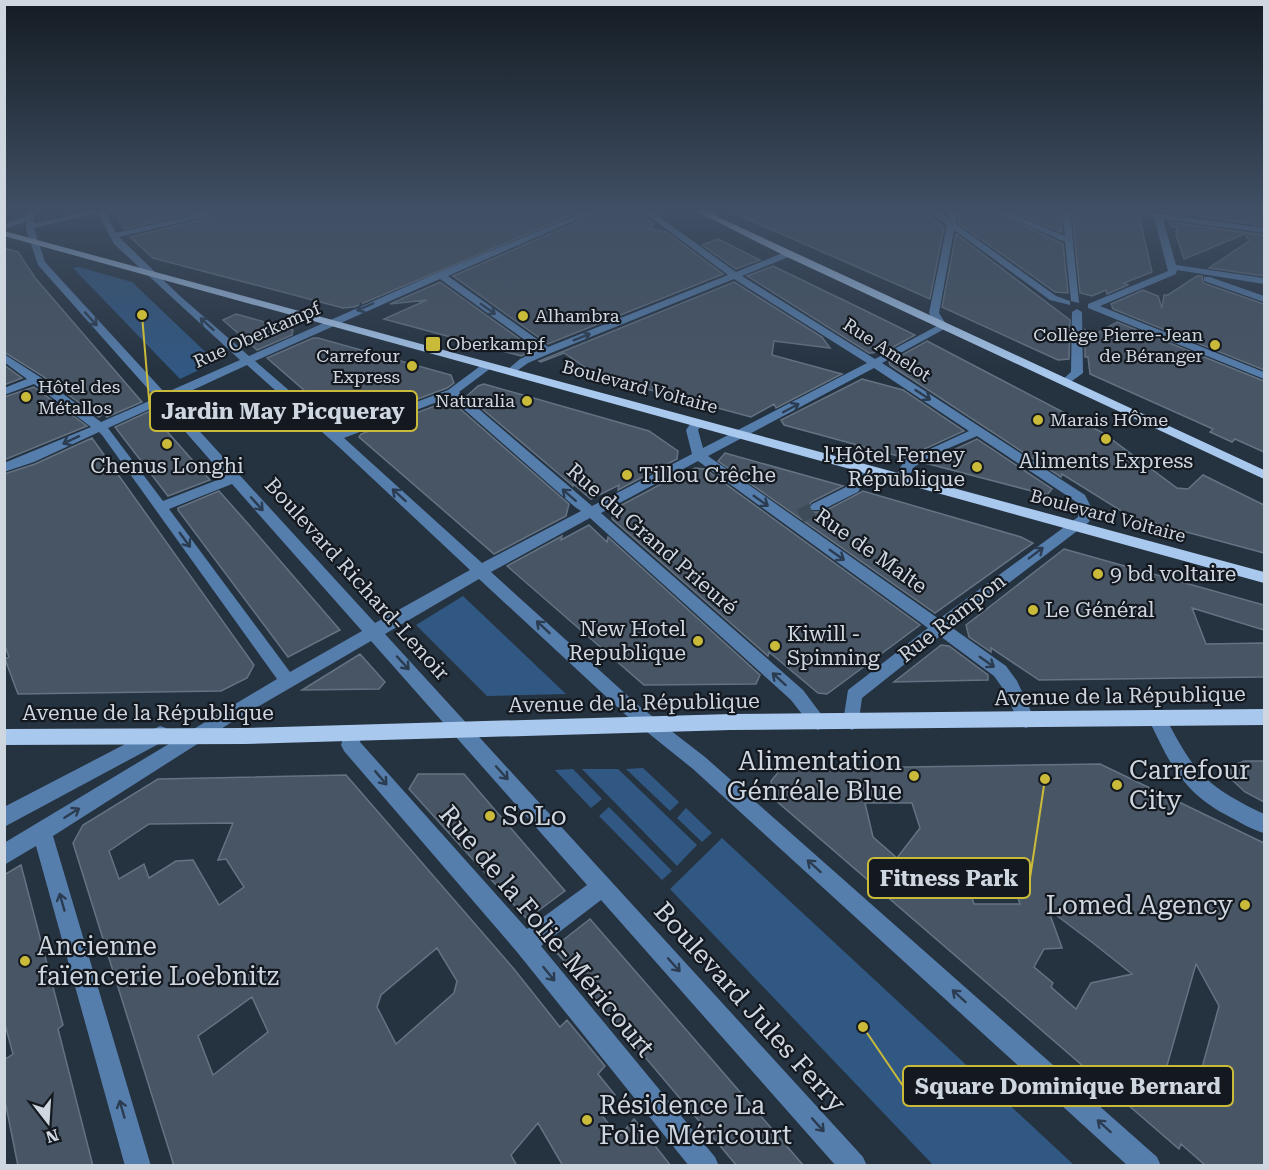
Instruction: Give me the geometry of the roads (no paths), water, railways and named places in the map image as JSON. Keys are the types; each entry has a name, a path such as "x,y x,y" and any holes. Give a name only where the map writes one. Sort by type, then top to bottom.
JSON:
{"main road":[{"name":"Boulevard Voltaire","path":"125,266 1264,578"},
{"path":"813,266 1264,475"},
{"name":"Avenue de la République","path":"4,737 353,733 648,724 1264,717"}],"street":[{"name":"Boulevard Richard-Lenoir","path":"43,266 603,886"},
{"path":"145,266 335,437 475,574 648,724 671,739 712,774 1148,1166"},
{"name":"Rue Oberkampf","path":"4,468 30,459 462,266"},
{"name":"Rue Amelot","path":"723,266 1080,498 1086,511 1084,519 1073,526"},
{"path":"511,372 524,362 547,351 759,266"},
{"path":"4,855 288,681 475,574 943,327 934,313 943,266"},
{"path":"1009,266 1051,296 1089,313 1092,310 1091,306"},
{"path":"1065,383 1077,373 1071,266"},
{"path":"1172,269 1264,299"},
{"path":"1091,306 1172,269 1264,283"},
{"path":"1193,274 1264,283"},
{"path":"440,275 547,351"},
{"path":"1091,306 1264,376"},
{"path":"4,357 99,427 161,507 288,681"},
{"path":"335,437 452,393 487,366"},
{"path":"4,392 36,379"},
{"name":"Rue du Grand Prieuré","path":"452,393 591,512 796,695 818,722"},
{"path":"697,423 692,430 699,456"},
{"path":"901,479 909,464 979,431"},
{"name":"Rue de Malte","path":"699,456 795,518 1007,678 1026,720"},
{"path":"818,507 853,489 867,470"},
{"path":"161,507 234,478"},
{"name":"Rue Rampon","path":"852,722 854,695 1073,526"},
{"path":"1157,718 1188,774 1199,787 1264,824"},
{"name":"Rue de la Folie-Méricourt","path":"353,733 350,745 370,765 525,944 706,1166"},
{"path":"4,818 160,734"},
{"path":"42,832 138,1166"},
{"path":"525,944 603,886"},
{"name":"Boulevard Jules Ferry","path":"603,886 854,1166"}],"tunnel":[{"path":"800,516 817,507"}],"place":[{"name":"Jardin May Picqueray","path":"142,315"},
{"name":"Alhambra","path":"523,316"},
{"name":"Oberkampf","path":"433,344"},
{"name":"Collège Pierre-Jean de Béranger","path":"1215,345"},
{"name":"Carrefour Express","path":"412,366"},
{"name":"Hôtel des Métallos","path":"26,397"},
{"name":"Naturalia","path":"527,401"},
{"name":"Marais HÔme","path":"1038,420"},
{"name":"Aliments Express","path":"1106,439"},
{"name":"Chenus Longhi","path":"167,444"},
{"name":"l'Hôtel Ferney République","path":"977,467"},
{"name":"Tillou Crêche","path":"627,475"},
{"name":"9 bd voltaire","path":"1098,574"},
{"name":"Le Général","path":"1033,610"},
{"name":"New Hotel Republique","path":"698,641"},
{"name":"Kiwill - Spinning","path":"775,646"},
{"name":"Alimentation Génréale Blue","path":"914,776"},
{"name":"Fitness Park","path":"1045,779"},
{"name":"Carrefour City","path":"1117,785"},
{"name":"SoLo","path":"490,816"},
{"name":"Lomed Agency","path":"1245,905"},
{"name":"Ancienne faïencerie Loebnitz","path":"25,961"},
{"name":"Square Dominique Bernard","path":"863,1027"},
{"name":"Résidence La Folie Méricourt","path":"587,1120"}]}
